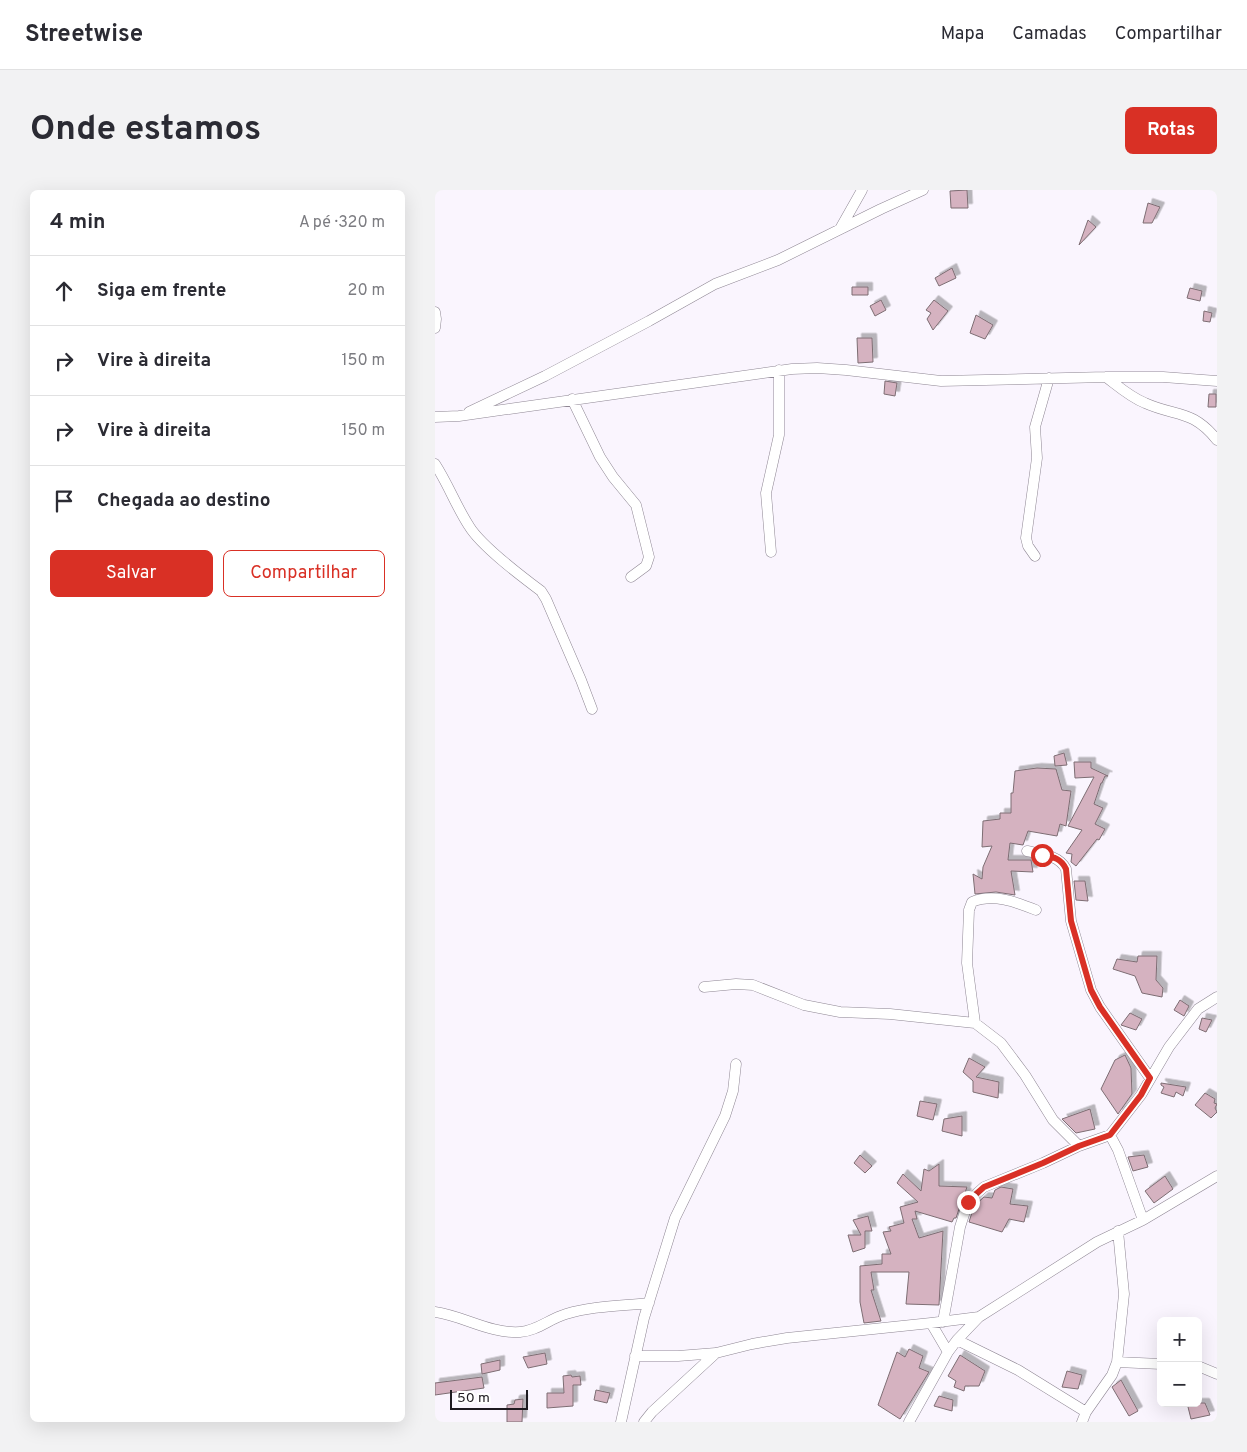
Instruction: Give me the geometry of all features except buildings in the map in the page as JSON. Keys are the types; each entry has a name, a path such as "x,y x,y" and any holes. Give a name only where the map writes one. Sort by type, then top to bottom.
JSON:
{"street":[{"path":"839,230 862,190"},
{"path":"459,416 545,376 715,284 778,260 923,190"},
{"path":"435,312 435,328"},
{"path":"435,418 779,370 817,368 941,381 1163,377 1217,382"},
{"path":"771,552 766,493 779,435 779,370"},
{"path":"1106,377 1145,404 1183,414 1196,420 1207,428 1217,440"},
{"path":"1035,556 1028,546 1026,538 1037,458 1035,427 1049,378"},
{"path":"572,399 613,477 636,505 649,557 646,566 631,577"},
{"path":"435,464 445,479 469,526 479,539 541,591 592,709"},
{"path":"1027,851 1057,858 1063,862 1066,869 1071,921 1091,990 1100,1007 1150,1078"},
{"path":"975,1023 967,963 969,910 972,902 980,898 1005,899 1036,910"},
{"path":"704,988 736,984 753,985 804,1005 840,1012 890,1014 975,1023 1001,1043 1025,1074 1053,1120 1079,1146"},
{"path":"943,1322 960,1227 968,1202 984,1187 1079,1146 1110,1135 1141,1095 1169,1047 1197,1010 1217,997"},
{"path":"621,1422 649,1303 675,1218 725,1116 733,1091 736,1064"},
{"path":"1110,1135 1118,1150 1143,1220"},
{"path":"909,1422 948,1352 979,1317 1097,1242 1143,1220 1217,1176"},
{"path":"1082,1422 1086,1412 1112,1376 1117,1362 1124,1294 1118,1231"},
{"path":"435,1312 506,1332 520,1332 532,1331 552,1319 566,1314 609,1306 649,1303"},
{"path":"635,1356 678,1356 716,1353 787,1338 931,1324 979,1317"},
{"path":"931,1324 948,1352"},
{"path":"957,1340 1017,1370 1086,1412"},
{"path":"644,1422 652,1412 716,1353"},
{"path":"1117,1362 1157,1364"},
{"path":"1202,1368 1217,1374"}],"route":[{"path":"968,1202 984,1187 1079,1146 1110,1135 1141,1095 1150,1078 1100,1007 1091,990 1071,921 1066,869 1063,862 1057,858 1042,855"}]}
